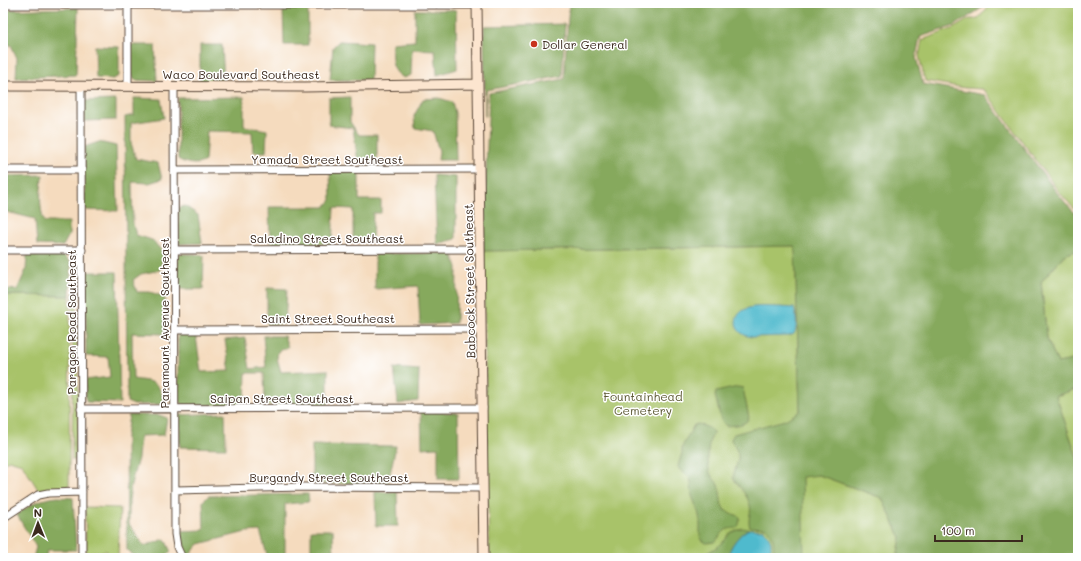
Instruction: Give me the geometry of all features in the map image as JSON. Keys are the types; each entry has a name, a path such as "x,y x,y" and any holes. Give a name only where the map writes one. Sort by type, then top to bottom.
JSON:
{"main road":[{"name":"Babcock Street Southeast","path":"477,4 484,558"},
{"name":"Waco Boulevard Southeast","path":"3,86 305,87 478,84"}],"street":[{"path":"128,4 128,86"},
{"path":"3,6 128,4 477,4"},
{"name":"Paragon Road Southeast","path":"81,86 82,558"},
{"name":"Paramount Avenue Southeast","path":"174,86 175,534 177,546 182,558"},
{"name":"Yamada Street Southeast","path":"174,170 479,169"},
{"path":"3,170 82,170"},
{"name":"Saladino Street Southeast","path":"174,250 480,249"},
{"path":"3,250 82,250"},
{"name":"Saint Street Southeast","path":"175,330 481,329"},
{"name":"Saipan Street Southeast","path":"81,409 175,410 483,408"},
{"name":"Burgandy Street Southeast","path":"175,490 303,487 483,488"},
{"path":"3,518 38,496 48,493 82,492"}],"green space":[{"path":"569,3 984,3 982,8 954,26 920,37 916,57 923,84 985,95 1058,194 1078,217 1078,250 1064,255 1041,282 1047,339 1058,363 1078,359 1078,388 1056,396 1078,460 1078,558 897,558 901,538 882,498 819,475 802,477 804,558 773,558 773,542 769,531 766,528 750,527 749,501 733,478 738,460 738,454 731,439 734,434 785,420 800,411 795,246 483,251 489,93 564,79"},
{"path":"991,3 1078,3 1078,213 1059,192 986,92 982,89 965,88 925,81 919,56 922,40 954,28 969,19 978,19"},
{"path":"78,8 76,75 16,78 17,58 11,45 3,45 3,10"},
{"path":"283,8 308,8 308,45 284,45"},
{"path":"415,10 456,10 457,69 437,75 435,50 412,49 411,75 404,78 396,71 392,63 392,43 415,41"},
{"path":"565,24 562,76 487,90 485,117 484,26"},
{"path":"339,41 371,43 370,80 330,80 333,47"},
{"path":"130,45 155,45 157,81 135,80 130,72"},
{"path":"200,45 222,45 224,81 200,81"},
{"path":"95,46 119,47 119,76 113,79 96,78"},
{"path":"244,97 244,126 267,130 266,152 253,152 252,132 207,131 205,161 199,164 192,164 178,159 178,98"},
{"path":"350,97 350,122 359,135 377,135 377,163 358,162 353,128 329,125 329,98"},
{"path":"134,98 161,99 164,118 131,123 131,143 136,159 158,163 162,179 149,183 132,182 133,224 136,235 152,240 164,253 160,270 141,274 133,280 137,292 150,292 165,297 164,334 132,333 133,379 151,382 158,386 164,404 134,405 127,402 125,117 134,115"},
{"path":"439,98 452,102 455,113 456,160 438,160 439,151 433,131 415,128 414,116 423,99"},
{"path":"116,100 116,120 84,121 84,101"},
{"path":"99,142 116,146 118,211 85,210 84,147"},
{"path":"359,171 359,200 381,200 381,213 373,213 372,242 353,242 353,209 334,208 332,244 270,243 269,207 325,207 331,200 330,172"},
{"path":"43,175 40,198 44,222 69,222 69,235 63,246 37,245 35,219 3,211 3,176"},
{"path":"434,175 456,177 456,239 437,244"},
{"path":"185,206 198,215 202,243 179,244 178,208"},
{"name":"Fountainhead Cemetery","path":"795,246 802,476 819,475 882,498 901,538 897,558 489,558 483,251"},
{"path":"1078,250 1078,359 1058,363 1047,339 1041,282 1064,255"},
{"path":"452,253 457,267 456,323 420,325 418,286 375,289 375,254"},
{"path":"178,254 195,254 204,256 203,289 177,289"},
{"path":"27,255 63,255 71,263 70,296 3,295 3,289 17,290 26,270"},
{"path":"86,272 117,272 120,403 86,402 85,380 110,377 108,357 86,356"},
{"path":"267,288 287,289 285,324 267,324"},
{"path":"73,293 76,293 79,460 72,460"},
{"path":"3,295 70,296 69,486 39,491 22,464 9,460 3,463"},
{"path":"178,334 196,336 201,372 230,371 225,340 245,338 250,369 266,367 263,336 284,336 288,347 278,351 277,358 281,372 328,370 328,405 265,405 264,373 246,373 245,405 184,405 178,401"},
{"path":"394,368 419,370 418,401 398,404"},
{"path":"738,387 743,388 749,418 742,424 726,426 719,412 715,396 716,392"},
{"path":"1078,388 1078,460 1056,396"},
{"path":"421,411 458,413 459,479 438,479 438,447 422,448"},
{"path":"225,413 226,448 180,447 179,415"},
{"path":"129,415 159,415 167,418 164,435 140,436 138,458 131,484 129,500 129,524 144,546 165,539 171,552 161,558 134,558 127,550 126,436"},
{"path":"698,424 709,428 714,432 710,441 708,466 711,475 717,482 722,506 726,511 740,517 739,525 736,528 725,531 715,542 706,543 700,536 700,521 692,496 691,482 689,477 679,469 678,466 682,453 682,447 694,425"},
{"path":"312,445 396,446 388,483 312,484"},
{"path":"375,492 397,492 398,526 376,526"},
{"path":"308,494 309,502 285,504 285,558 268,558 260,531 246,532 199,544 187,558 181,543 179,531 204,530 203,501 208,496"},
{"path":"58,497 73,498 76,550 48,550 45,558 33,558 36,547 17,515 36,502"},
{"path":"85,507 120,508 118,558 107,558 107,551 86,553"},
{"path":"742,528 749,529 735,541 728,558 704,558 705,554 719,546 730,533"},
{"path":"311,530 333,530 334,558 311,558"}],"water":[{"path":"758,307 794,308 796,325 794,334 789,336 752,337 741,333 738,329 736,320 741,312 746,309"},
{"path":"749,529 764,530 767,534 771,543 769,558 728,558 735,541"}],"place":[{"name":"Dollar General","path":"534,44"}]}
